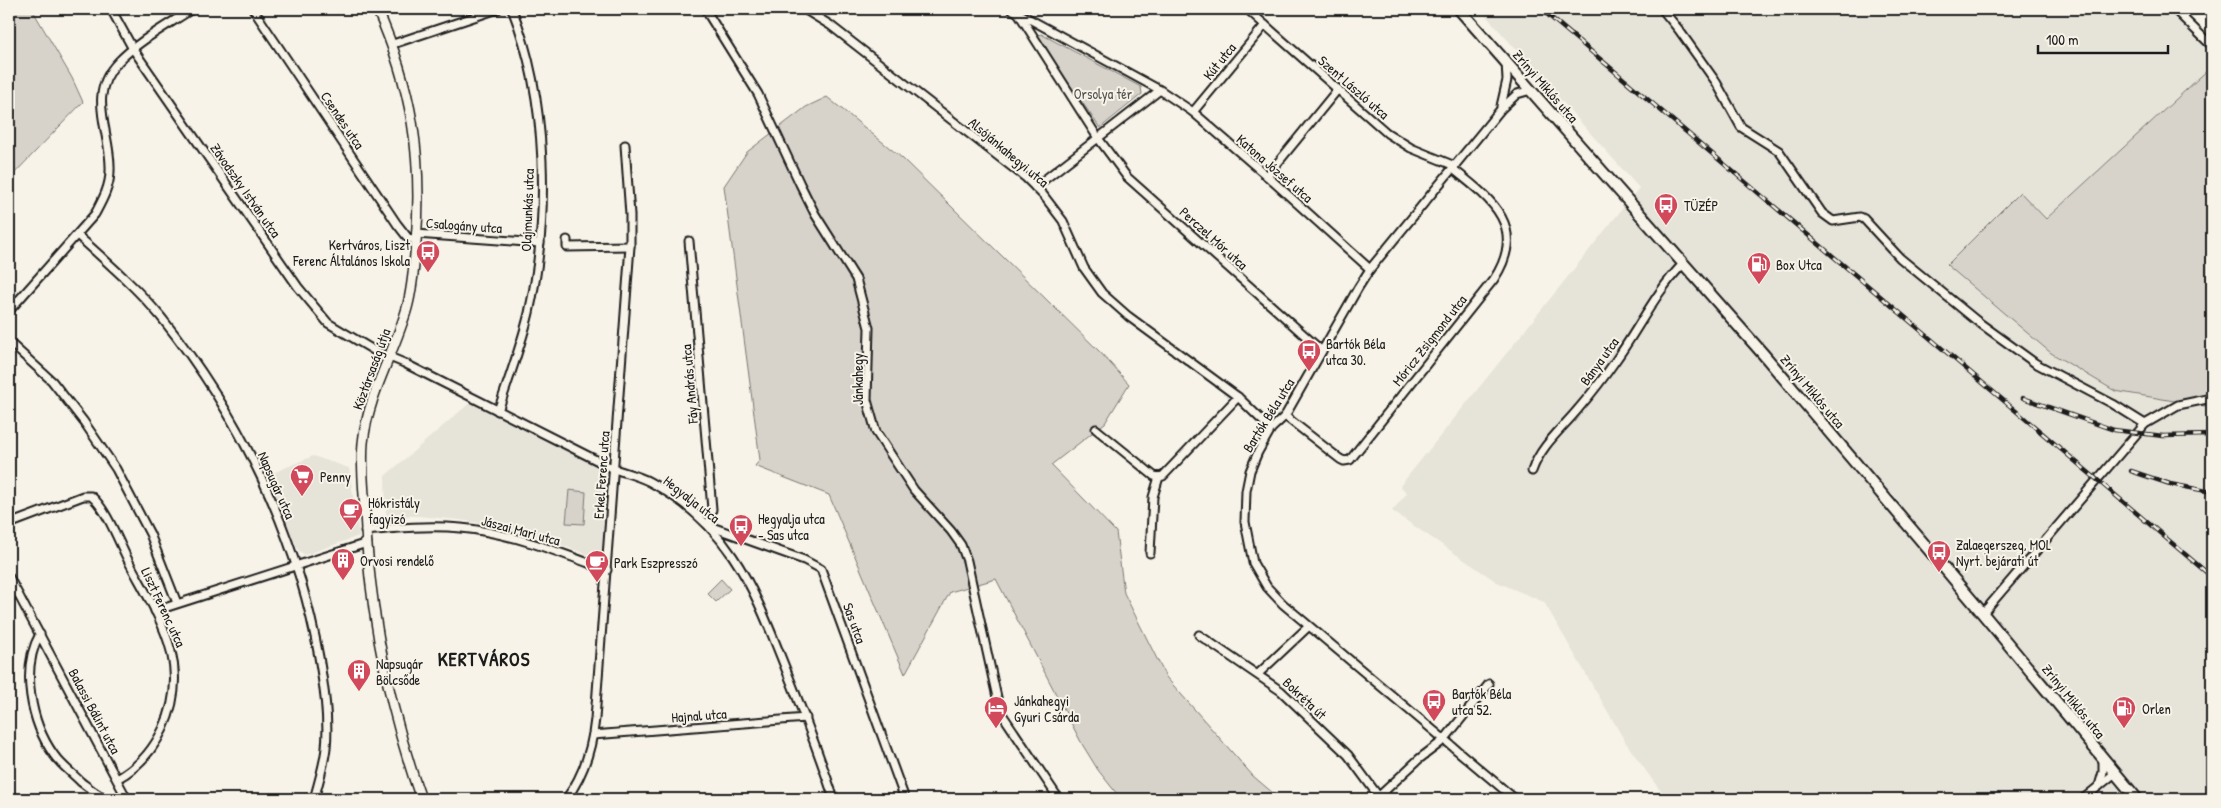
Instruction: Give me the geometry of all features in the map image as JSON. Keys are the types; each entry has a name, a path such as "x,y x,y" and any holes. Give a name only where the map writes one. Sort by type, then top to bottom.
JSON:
{"main road":[{"name":"Zrínyi Miklós utca","path":"1459,9 1764,355 1983,613 2137,799"}],"street":[{"name":"Závodszky István utca","path":"111,9 134,49 312,306 328,323 375,351 389,357"},
{"path":"9,311 95,214 105,195 109,179 110,161 101,106 102,90 117,62 192,9"},
{"name":"Csendes utca","path":"253,9 396,224 408,238 416,237"},
{"name":"Köztársaság útja","path":"377,9 393,44 404,82 415,139 418,193 414,271 407,307 373,395 365,430 363,455 366,543 386,674 398,727 421,799"},
{"path":"393,44 498,9"},
{"name":"Olajmunkás utca","path":"498,411 522,337 540,242 542,187 537,112 525,49 512,9"},
{"name":"Jánkahegy","path":"705,9 758,94 800,184 856,279 869,328 867,400 876,432 914,490 951,531 961,546 967,561 1000,711 1059,799"},
{"name":"Alsójánkahegyi utca","path":"804,9 830,25 1035,187 1063,221 1084,268 1102,293 1128,316 1238,397 1271,429"},
{"path":"1011,9 1160,90 1035,187"},
{"name":"Szent László utca","path":"1247,9 1387,133 1404,145 1454,168"},
{"path":"1662,9 1716,82 1741,127 1779,151 1813,203 1826,218 1834,221 1860,217 1864,219 1900,258 1977,321 2035,363 2113,404 2145,424"},
{"path":"2174,9 2212,46"},
{"path":"1019,14 1098,138"},
{"name":"Kút utca","path":"1193,112 1264,25"},
{"path":"1501,109 1507,80 1506,62"},
{"path":"1267,176 1338,89"},
{"name":"Katona József utca","path":"1160,90 1193,112 1370,269"},
{"name":"Bartók Béla utca","path":"1516,799 1308,627 1283,604 1261,579 1253,563 1246,536 1245,502 1250,472 1258,452 1271,429 1285,416 1321,350 1370,269 1501,109 1517,94 1531,90"},
{"name":"Perczel Mór utca","path":"1098,138 1132,181 1321,350"},
{"name":"Erkel Ferenc utca","path":"566,799 584,770 593,735 607,570 630,246 630,215 625,145"},
{"name":"Móricz Zsigmond utca","path":"1285,416 1340,459 1344,461 1350,460 1494,279 1504,263 1508,248 1505,224 1499,211 1488,198 1454,168"},
{"name":"Napsugár utca","path":"77,235 151,305 171,330 208,383 249,454 282,525 317,645 326,707 326,752 314,799"},
{"name":"Csalogány utca","path":"416,237 540,242"},
{"path":"567,240 566,247 630,246"},
{"name":"Fáy András utca","path":"689,241 712,509 709,526"},
{"name":"Bánya utca","path":"1532,471 1537,457 1544,447 1580,407 1616,360 1658,297 1684,263"},
{"name":"Liszt Ferenc utca","path":"9,342 52,381 113,463 146,525 177,603"},
{"name":"Hegyalja utca","path":"389,357 614,468 649,482 684,505 709,526 731,551 748,579 806,718 834,799"},
{"path":"1096,428 1154,476 1159,477 1163,476 1238,397"},
{"path":"1983,613 2145,424 2178,405 2212,398"},
{"path":"1150,553 1153,497 1159,477"},
{"name":"Liszt Ferenc utca","path":"9,524 83,496 91,496 100,506 155,611 172,650 176,681 173,699 159,737 133,768 117,779"},
{"name":"Sas utca","path":"709,526 812,563 818,566 824,573 905,799"},
{"name":"Jászai Mari utca","path":"366,531 422,527 460,528 489,532 532,543 607,570"},
{"path":"155,611 366,543"},
{"name":"Balassi Bálint utca","path":"9,577 128,799"},
{"path":"1258,674 1308,627"},
{"path":"40,634 32,649 30,680 32,701 45,739 53,754 68,770 106,799"},
{"name":"Bokréta út","path":"1199,635 1258,674 1281,692 1348,755 1378,798"},
{"path":"1378,798 1419,759 1444,740 1489,684"},
{"name":"Hajnal utca","path":"593,735 806,718"},
{"path":"2098,786 2103,772 2104,758"},
{"path":"2083,799 2115,773"}],"shaded area":[{"path":"1480,9 2174,9 2212,47 2212,66 2045,220 2020,193 2051,353 2115,391 2204,406 2212,405 2212,799 1670,799 1659,789 1626,743 1544,602 1497,582 1392,511 1407,493 1400,486 1639,188"},
{"path":"472,401 605,471 603,560 533,535 498,526 418,516 386,516 385,476"},
{"path":"313,456 349,468 359,536 305,555 298,550 266,476"}],"green space":[{"path":"9,9 32,9 72,78 83,102 9,179"},
{"name":"Orsolya tér","path":"1041,34 1141,87 1142,94 1100,128 1036,36"},
{"path":"2212,66 2212,405 2204,406 2115,391 2051,353 1947,265 2020,192 2046,219"},
{"path":"827,97 902,158 1101,353 1129,384 1105,423 1051,465 1116,532 1124,593 1166,677 1253,776 1280,799 1121,799 1098,770 1082,744 996,579 950,592 905,674 829,495 755,466 760,460 724,186 747,152 806,107"},
{"path":"569,490 586,492 584,524 566,523"},
{"path":"721,579 730,589 716,602 707,593"}],"railway":[{"path":"1541,9 2212,577"},
{"path":"2023,398 2114,430 2163,436 2212,435"},
{"path":"2131,471 2170,484 2212,492"}],"place":[{"name":"TÜZÉP","path":"1666,226"},
{"name":"Kertváros, Liszt Ferenc Általános Iskola","path":"428,273"},
{"name":"Box Utca","path":"1759,285"},
{"name":"Bartók Béla utca 30.","path":"1309,372"},
{"name":"Penny","path":"302,497"},
{"name":"Hókristály fagyizó","path":"351,531"},
{"name":"Hegyalja utca - Sas utca","path":"741,547"},
{"name":"Zalaegerszeg, MOL Nyrt. bejárati út","path":"1939,573"},
{"name":"Orvosi rendelő","path":"343,581"},
{"name":"Park Eszpresszó","path":"597,583"},
{"name":"Napsugár Bölcsőde","path":"359,692"},
{"name":"Bartók Béla utca 52.","path":"1434,722"},
{"name":"Jánkahegyi Gyuri Csárda","path":"996,729"},
{"name":"Orlen","path":"2124,729"}],"district":[{"name":"KERTVÁROS","path":"484,659"}]}
